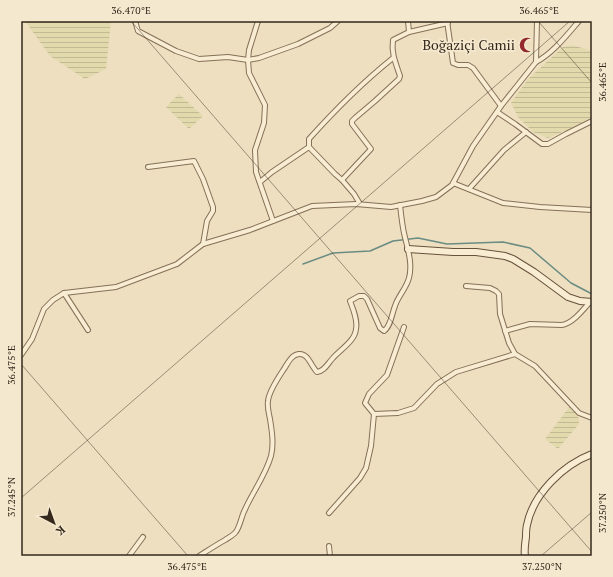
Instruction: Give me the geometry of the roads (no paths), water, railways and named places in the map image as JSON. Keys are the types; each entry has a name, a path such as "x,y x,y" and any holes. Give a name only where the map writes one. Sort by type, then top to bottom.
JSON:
{"street":[{"path":"135,21 138,31 176,51 199,59 228,57 248,60 259,58 298,44 330,28 338,21"},
{"path":"258,21 248,60 249,73 265,105 264,124 255,150 256,172 273,221"},
{"path":"408,21 409,32"},
{"path":"536,62 537,21"},
{"path":"21,355 32,339 44,309 53,300 64,293 116,287 177,264 203,244 250,230 312,206 360,204 391,207 436,197 452,185 473,146 501,106 536,62 555,48 579,21"},
{"path":"342,180 371,149 352,122 399,79 400,76 394,58 393,40 409,32 447,22 453,63 458,65 468,65 473,68 501,106"},
{"path":"360,204 342,180 309,147 309,139 378,70 394,58"},
{"path":"497,112 542,144 548,144 592,121"},
{"path":"469,190 504,150 526,132"},
{"path":"260,182 309,147"},
{"path":"148,167 194,161 214,207 214,211 207,221 203,244"},
{"path":"453,183 503,203 592,210"},
{"path":"199,556 236,532 246,507 268,465 272,444 272,432 268,410 269,396 278,378 293,356 303,354 307,357 317,372 321,372 355,334 356,321 350,301 360,296 364,296 367,299 380,328 384,331 388,327 395,304 404,290 409,278 410,268 400,205"},
{"path":"407,246 453,252 476,252 505,256 513,259 534,272 568,297 580,301 591,302"},
{"path":"466,286 490,288 499,294 500,314 509,343 515,354 535,366 579,413 592,418"},
{"path":"64,293 88,330"},
{"path":"505,330 530,324 562,325 575,317 591,302"},
{"path":"329,513 360,478 366,468 371,446 374,414 365,403 369,394 387,375 404,327"},
{"path":"374,414 398,413 414,408 437,384 456,372 515,354"},
{"path":"525,556 526,525 532,508 545,488 574,463 592,454"},
{"path":"129,556 143,537"},
{"path":"329,546 330,556"}],"waterway":[{"path":"303,264 333,253 370,251 393,241 418,238 447,244 503,242 530,248 571,283 592,294"}],"place":[{"name":"Boğaziçi Camii","path":"527,45"}]}
